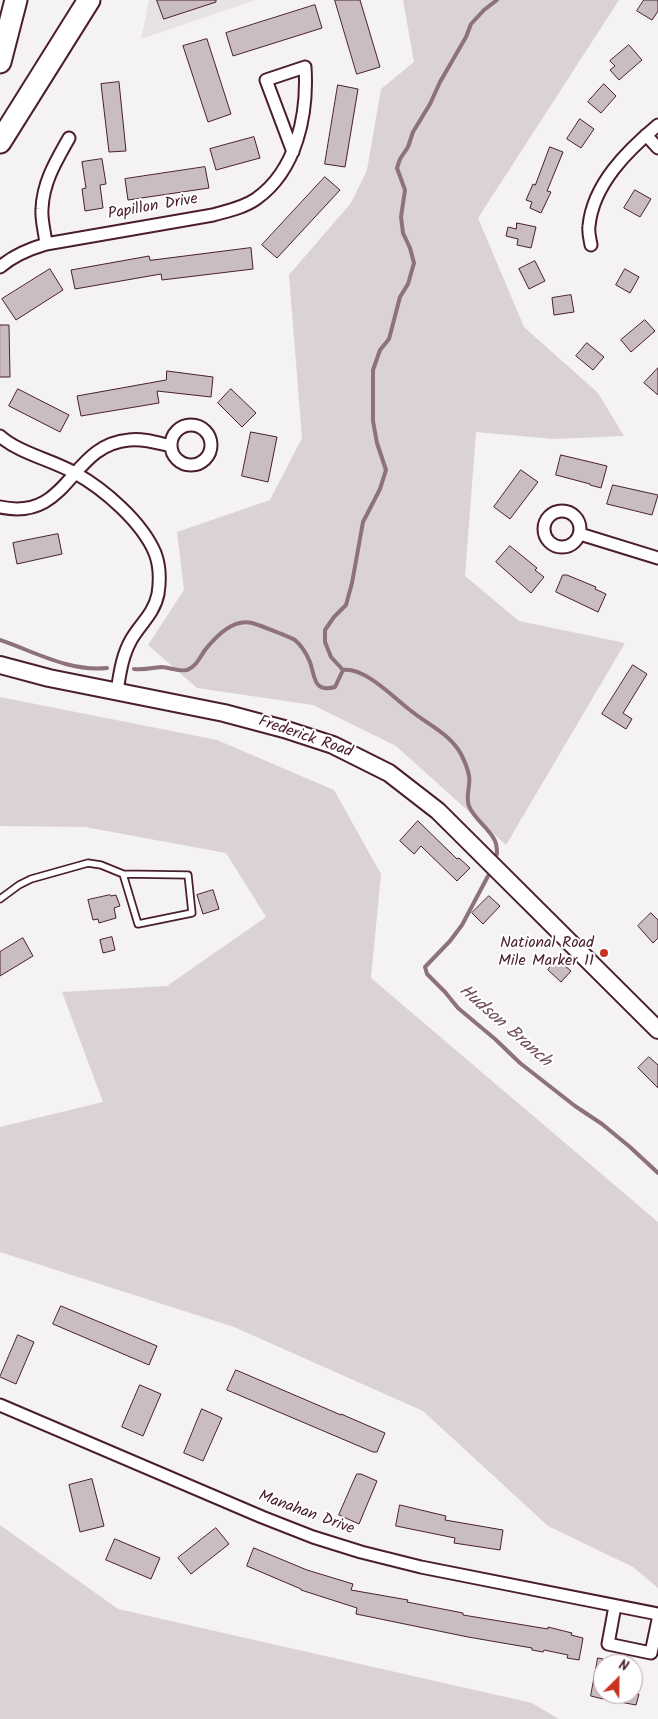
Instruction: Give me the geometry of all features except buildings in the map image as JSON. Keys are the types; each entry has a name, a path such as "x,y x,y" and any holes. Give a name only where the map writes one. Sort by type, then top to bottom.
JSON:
{"highway":[{"path":"0,62 16,0"},
{"path":"0,142 89,0"}],"main road":[{"name":"Frederick Road","path":"0,665 49,678 224,713 284,729 333,745 389,772 438,811 658,1030"}],"street":[{"name":"Papillon Drive","path":"0,267 26,250 46,244 213,215 238,208 256,199 282,171 293,152 305,106 307,89 305,67 266,80 293,152"},
{"path":"591,245 588,228 591,213 608,178 623,157 658,125"},
{"path":"646,135 658,148"},
{"path":"46,244 42,211 44,190 50,171 69,138"},
{"path":"1,440 75,473 98,488 128,515 155,553 159,566 160,580 158,596 153,611 132,638 126,651 117,691"},
{"path":"0,507 29,509 47,502 60,491 96,452 116,443 130,440 152,441 171,446"},
{"path":"580,534 658,558"},
{"name":"Manahan Drive","path":"0,1405 313,1537 361,1552 421,1566 658,1614"},
{"path":"615,1606 608,1644 651,1653 658,1620"}],"lane":[{"path":"0,899 31,879 88,863 101,865 123,874 188,875 192,913 138,924 123,874"}],"shaded area":[{"path":"149,0 256,0 141,39"},
{"path":"403,0 619,0 478,218 524,327 598,393 624,436 554,439 476,432 465,576 519,621 625,643 506,845 396,746 313,705 197,688 148,645 184,590 177,532 270,500 302,438 289,275 351,203 367,170 381,89 414,62"},
{"path":"0,697 217,740 334,790 381,874 371,978 658,1222 658,1588 633,1567 548,1526 423,1411 234,1327 0,1252 0,1127 103,1102 62,992 167,986 266,917 226,853 85,827 0,826"},
{"path":"0,1525 118,1609 532,1703 559,1719 0,1719"}],"waterway":[{"path":"343,670 331,657 325,642 325,630 346,605 363,522 380,489 386,470 377,443 373,421 373,370 380,350 389,339 400,297 408,284 414,263 403,233 401,217 405,190 397,168 400,159 408,147 413,132 466,37 471,24 497,0"},
{"name":"Hudson Branch","path":"134,669 161,667 181,670 190,669 214,639 226,629 245,622 261,626 295,640 309,659 316,682 323,688 335,687 343,670 352,670 370,678 444,735 456,747 462,756 468,773 469,806 495,841 497,854"},
{"name":"Hudson Branch","path":"0,640 66,664 80,667 107,668"},
{"name":"Hudson Branch","path":"488,876 462,925 450,941 425,967 427,974 458,1008 520,1063 575,1106 602,1124 658,1173"}],"place":[{"name":"National Road Mile Marker 11","path":"604,953"}]}
